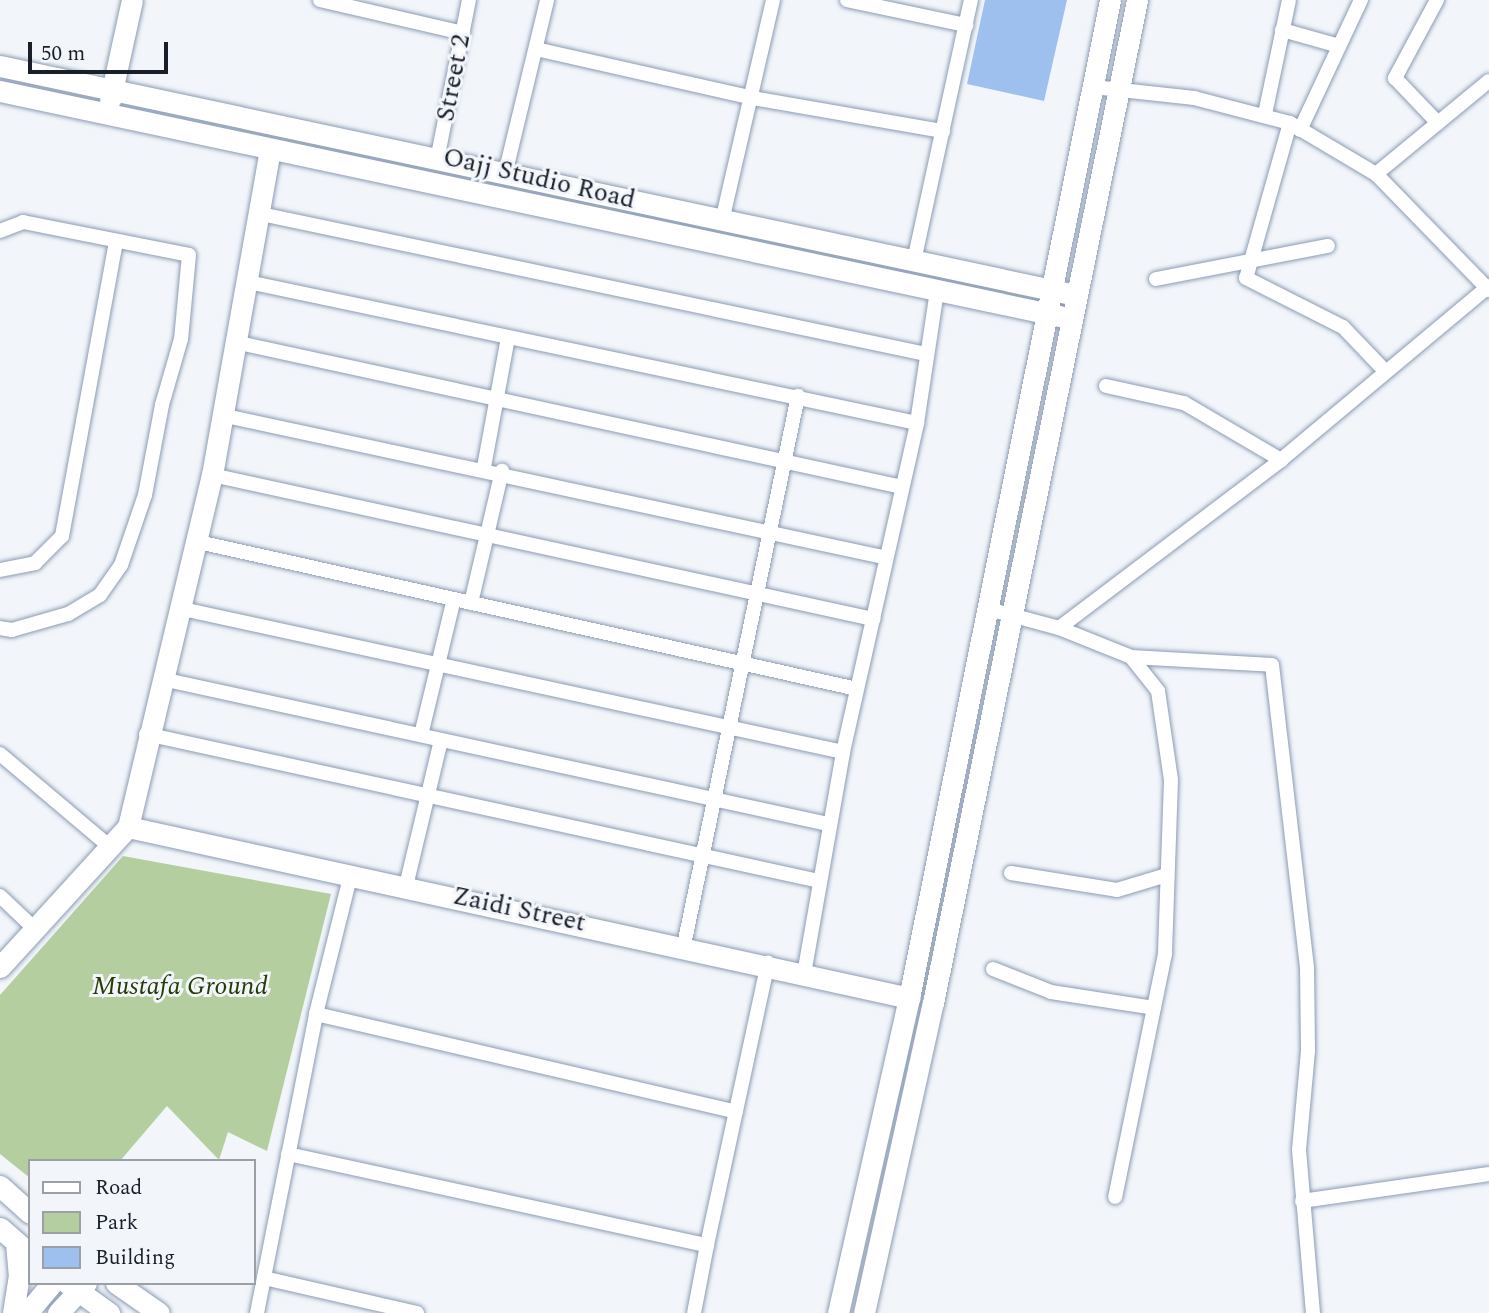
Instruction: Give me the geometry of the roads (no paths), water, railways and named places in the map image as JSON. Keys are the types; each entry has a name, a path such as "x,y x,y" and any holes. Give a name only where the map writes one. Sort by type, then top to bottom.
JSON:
{"street":[{"path":"107,116 132,0"},
{"path":"320,0 463,33"},
{"name":"Street 2","path":"438,155 469,0"},
{"path":"506,170 547,0"},
{"path":"722,221 753,98 773,0"},
{"path":"847,0 966,24"},
{"path":"914,261 971,0"},
{"path":"838,1313 909,998 985,608 1110,0"},
{"path":"864,1313 933,1003 1137,0"},
{"path":"1265,114 1289,0"},
{"path":"1361,0 1295,126 1246,264 1246,278 1343,327 1385,371"},
{"path":"1437,0 1395,78 1438,123"},
{"path":"1282,30 1339,46"},
{"path":"536,49 753,98 943,131"},
{"name":"Oajj Studio Road","path":"0,66 275,127 438,155 722,221 1077,295"},
{"path":"1376,174 1489,81"},
{"path":"1059,628 1281,460 1488,288 1376,174 1295,126 1265,114 1194,98 1093,87"},
{"name":"Oajj Studio Road","path":"0,91 270,151 1072,319"},
{"path":"0,967 37,931 128,827 146,734 212,475 221,415 239,343 275,127"},
{"path":"261,214 926,354"},
{"path":"0,230 23,222 189,255 181,339 162,405 145,495 121,565 100,595 68,614 12,630 0,628"},
{"path":"0,570 35,564 62,536 116,241"},
{"path":"1156,279 1246,264 1328,246"},
{"path":"248,282 917,423"},
{"path":"804,974 828,824 873,619 883,557 917,423 937,290"},
{"path":"484,467 508,337"},
{"path":"239,343 902,487"},
{"path":"1106,386 1184,403 1281,460"},
{"path":"684,945 798,396"},
{"path":"221,415 484,467 883,557"},
{"path":"471,603 502,471"},
{"path":"212,475 873,619"},
{"path":"194,541 857,689"},
{"path":"421,735 454,599"},
{"path":"178,608 843,752"},
{"path":"985,608 1059,628 1131,657 1272,665 1307,967 1308,1051 1298,1150 1313,1313"},
{"path":"1115,1196 1165,954 1171,780 1158,691 1131,657"},
{"path":"162,679 828,824"},
{"path":"146,734 819,881"},
{"path":"406,886 441,740"},
{"path":"0,754 110,847"},
{"name":"Zaidi Street","path":"128,827 768,963 909,998"},
{"path":"1012,873 1117,890 1167,875"},
{"path":"257,1313 316,1014 351,874"},
{"path":"0,896 37,931"},
{"path":"694,1313 768,963"},
{"path":"993,969 1051,992 1154,1008"},
{"path":"316,1014 736,1112"},
{"path":"288,1154 707,1245"},
{"path":"1302,1201 1489,1174"},
{"path":"0,1186 28,1211"},
{"path":"13,1313 19,1277 15,1241"},
{"path":"264,1278 417,1313"},
{"path":"27,1313 50,1285"},
{"path":"119,1285 159,1313"},
{"path":"58,1313 77,1286 109,1313"}],"park label":[{"name":"Mustafa Ground","path":"180,987"}]}
